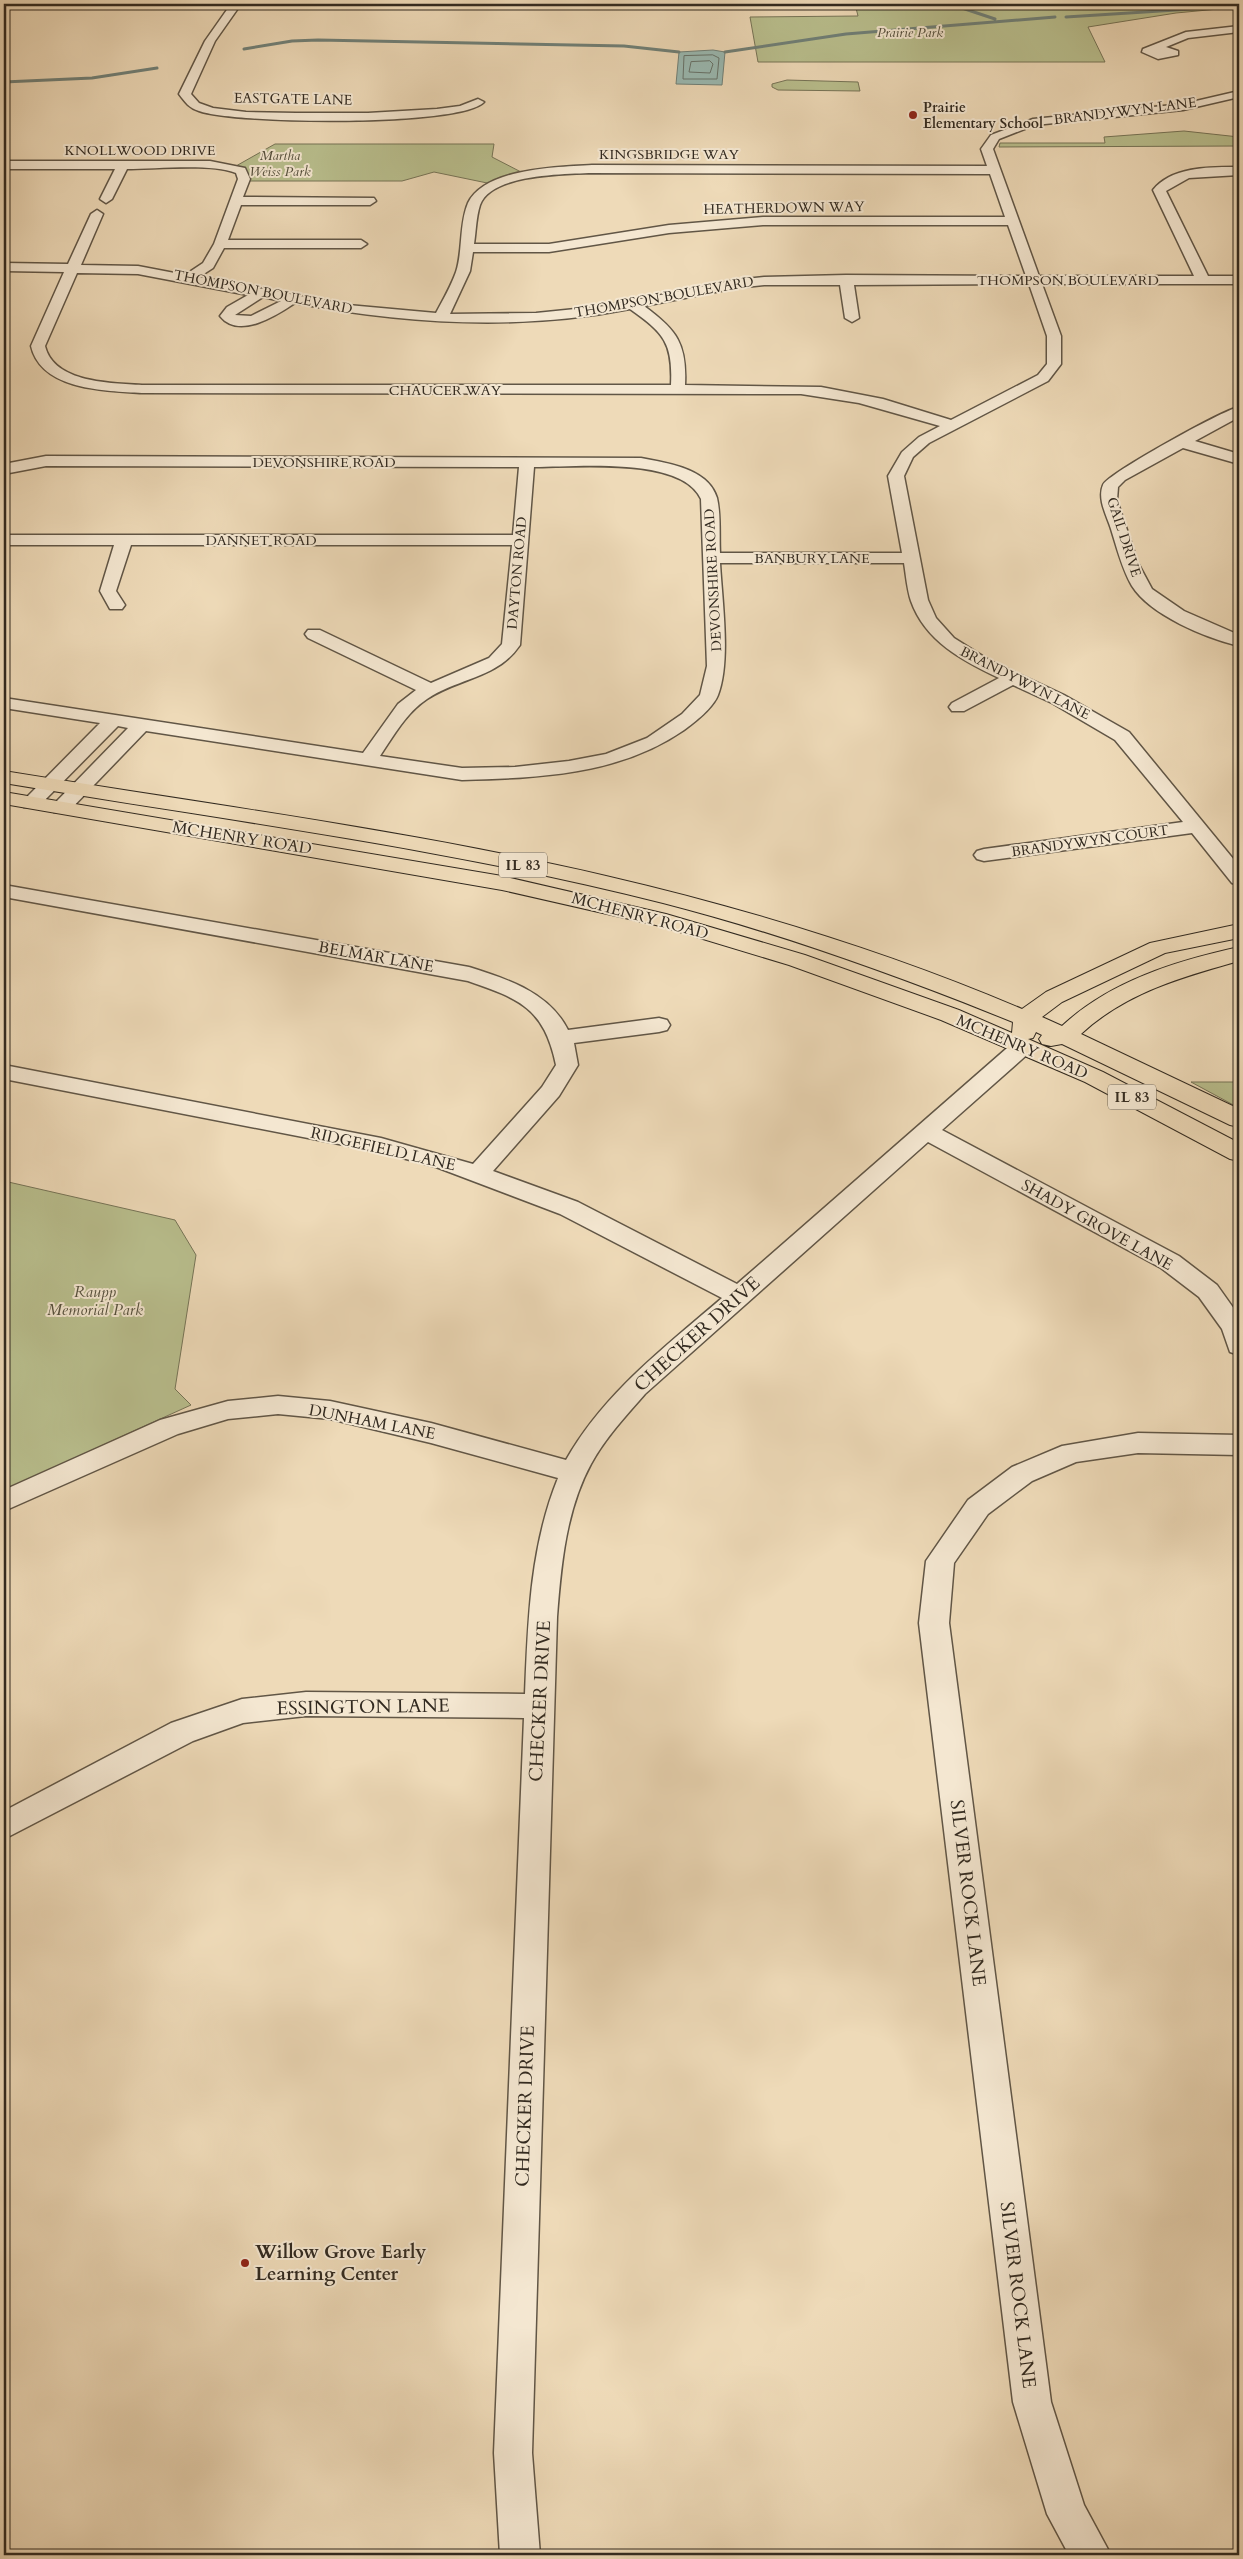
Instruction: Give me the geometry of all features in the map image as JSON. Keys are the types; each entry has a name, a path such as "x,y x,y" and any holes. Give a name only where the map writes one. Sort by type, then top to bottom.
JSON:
{"main road":[{"name":"MCHENRY ROAD","path":"4,777 466,853 622,887 733,915 908,972 1024,1032 1094,1077 1239,1153"},
{"name":"MCHENRY ROAD","path":"4,798 502,883 666,921 856,980 950,1016 1024,1032"},
{"path":"1024,1032 1054,997 1158,948 1239,930"},
{"path":"1024,1032 1066,1035 1092,1011 1127,991 1175,972 1239,954"},
{"name":"MCHENRY ROAD","path":"1066,1035 1239,1119"}],"street":[{"name":"EASTGATE LANE","path":"236,4 210,41 185,94 187,99 196,105 222,113 246,115 426,115 470,108 478,102"},
{"path":"1157,47 1186,35 1239,29"},
{"name":"BRANDYWYN LANE","path":"1236,97 1183,107 1032,122 1012,128 995,137 987,149 1032,280 1054,336 1054,364 1043,378 924,440 907,455 896,476 919,600 928,620 948,642 983,664 1058,699 1122,736 1239,879"},
{"name":"KNOLLWOOD DRIVE","path":"4,165 210,165 234,168 241,171 244,178 220,244 208,264 189,278"},
{"path":"106,199 123,165"},
{"name":"KINGSBRIDGE WAY","path":"441,318 463,271 474,204 478,196 489,188 505,181 545,172 592,169 994,170"},
{"path":"1203,280 1159,190 1165,183 1187,175 1239,171"},
{"path":"236,201 370,201"},
{"path":"72,267 97,214"},
{"name":"HEATHERDOWN WAY","path":"468,248 549,248 669,229 763,221 1012,221"},
{"path":"220,244 360,244"},
{"name":"THOMPSON BOULEVARD","path":"4,267 72,267 138,270 348,309 441,318 536,317 605,310 736,284 764,281 1239,280"},
{"name":"CHAUCER WAY","path":"72,267 38,346 38,352 46,365 60,374 85,382 142,389 827,392 873,400 952,426"},
{"path":"846,280 852,318"},
{"path":"262,292 232,310 228,316 236,320 255,319 294,298"},
{"path":"631,304 657,322 671,338 677,351 678,390"},
{"name":"GAIL DRIVE","path":"1239,411 1119,477 1110,486 1109,500 1138,580 1146,593 1163,607 1239,641"},
{"path":"1202,430 1221,437"},
{"path":"1180,442 1239,459"},
{"name":"DEVONSHIRE ROAD","path":"4,469 46,462 641,463 665,467 697,481 707,492 709,499 713,558 716,666 709,696 689,718 654,742 611,759 569,768 515,774 462,774 140,726 4,703"},
{"name":"DAYTON ROAD","path":"367,760 404,708 431,690 495,662 510,645 518,540 527,463"},
{"name":"DANNET ROAD","path":"4,540 518,540"},
{"path":"116,605 108,590 124,540"},
{"name":"BANBURY LANE","path":"713,558 911,558"},
{"path":"314,634 431,690"},
{"path":"958,707 1013,678"},
{"path":"31,803 113,721"},
{"path":"61,808 140,726"},
{"name":"BRANDYWYN COURT","path":"984,855 1197,826"},
{"name":"BELMAR LANE","path":"4,890 461,972 499,984 528,999 549,1016 560,1038 567,1065 551,1091 478,1173"},
{"path":"560,1038 659,1025"},
{"name":"CHECKER DRIVE","path":"520,2555 513,2453 538,1706 545,1586 550,1548 559,1512 573,1472 605,1422 636,1387 927,1132 1024,1032"},
{"name":"RIDGEFIELD LANE","path":"4,1072 381,1145 478,1173 569,1208 739,1296"},
{"name":"SHADY GROVE LANE","path":"927,1132 1170,1262 1208,1291 1234,1328 1239,1346"},
{"name":"DUNHAM LANE","path":"4,1500 169,1427 228,1410 278,1406 339,1412 431,1433 573,1472"},
{"name":"SILVER ROCK LANE","path":"1091,2555 1067,2514 1032,2402 934,1623 940,1562 978,1507 1022,1474 1072,1453 1138,1443 1239,1445"},
{"name":"ESSINGTON LANE","path":"4,1826 182,1732 242,1711 306,1704 538,1706"}],"green space":[{"name":"Prairie Park","path":"855,4 992,4 1021,7 1056,4 1239,4 1239,7 1176,13 1088,27 1105,62 758,62 750,17 858,16"},
{"path":"787,80 858,82 860,91 778,90 772,87 772,84"},
{"path":"1184,131 1239,137 1239,146 999,147 1000,143 1105,143 1104,137"},
{"name":"Martha Weiss Park","path":"275,144 494,144 492,157 523,173 492,184 434,172 402,181 249,181 247,171 236,166"},
{"path":"1191,1082 1239,1082 1239,1108"},
{"name":"Raupp Memorial Park","path":"4,1181 175,1220 196,1255 175,1389 191,1405 4,1490"}],"water":[{"path":"713,50 725,52 722,85 676,84 679,52"}],"waterway":[{"path":"950,4 995,19"},
{"path":"1066,17 1239,6"},
{"path":"725,52 846,34 1055,17"},
{"path":"244,49 292,41 318,40 624,46 679,52"},
{"path":"4,82 92,78 157,68"}],"place":[{"name":"Prairie Elementary School","path":"913,115"},
{"name":"Willow Grove Early Learning Center","path":"245,2263"}]}
